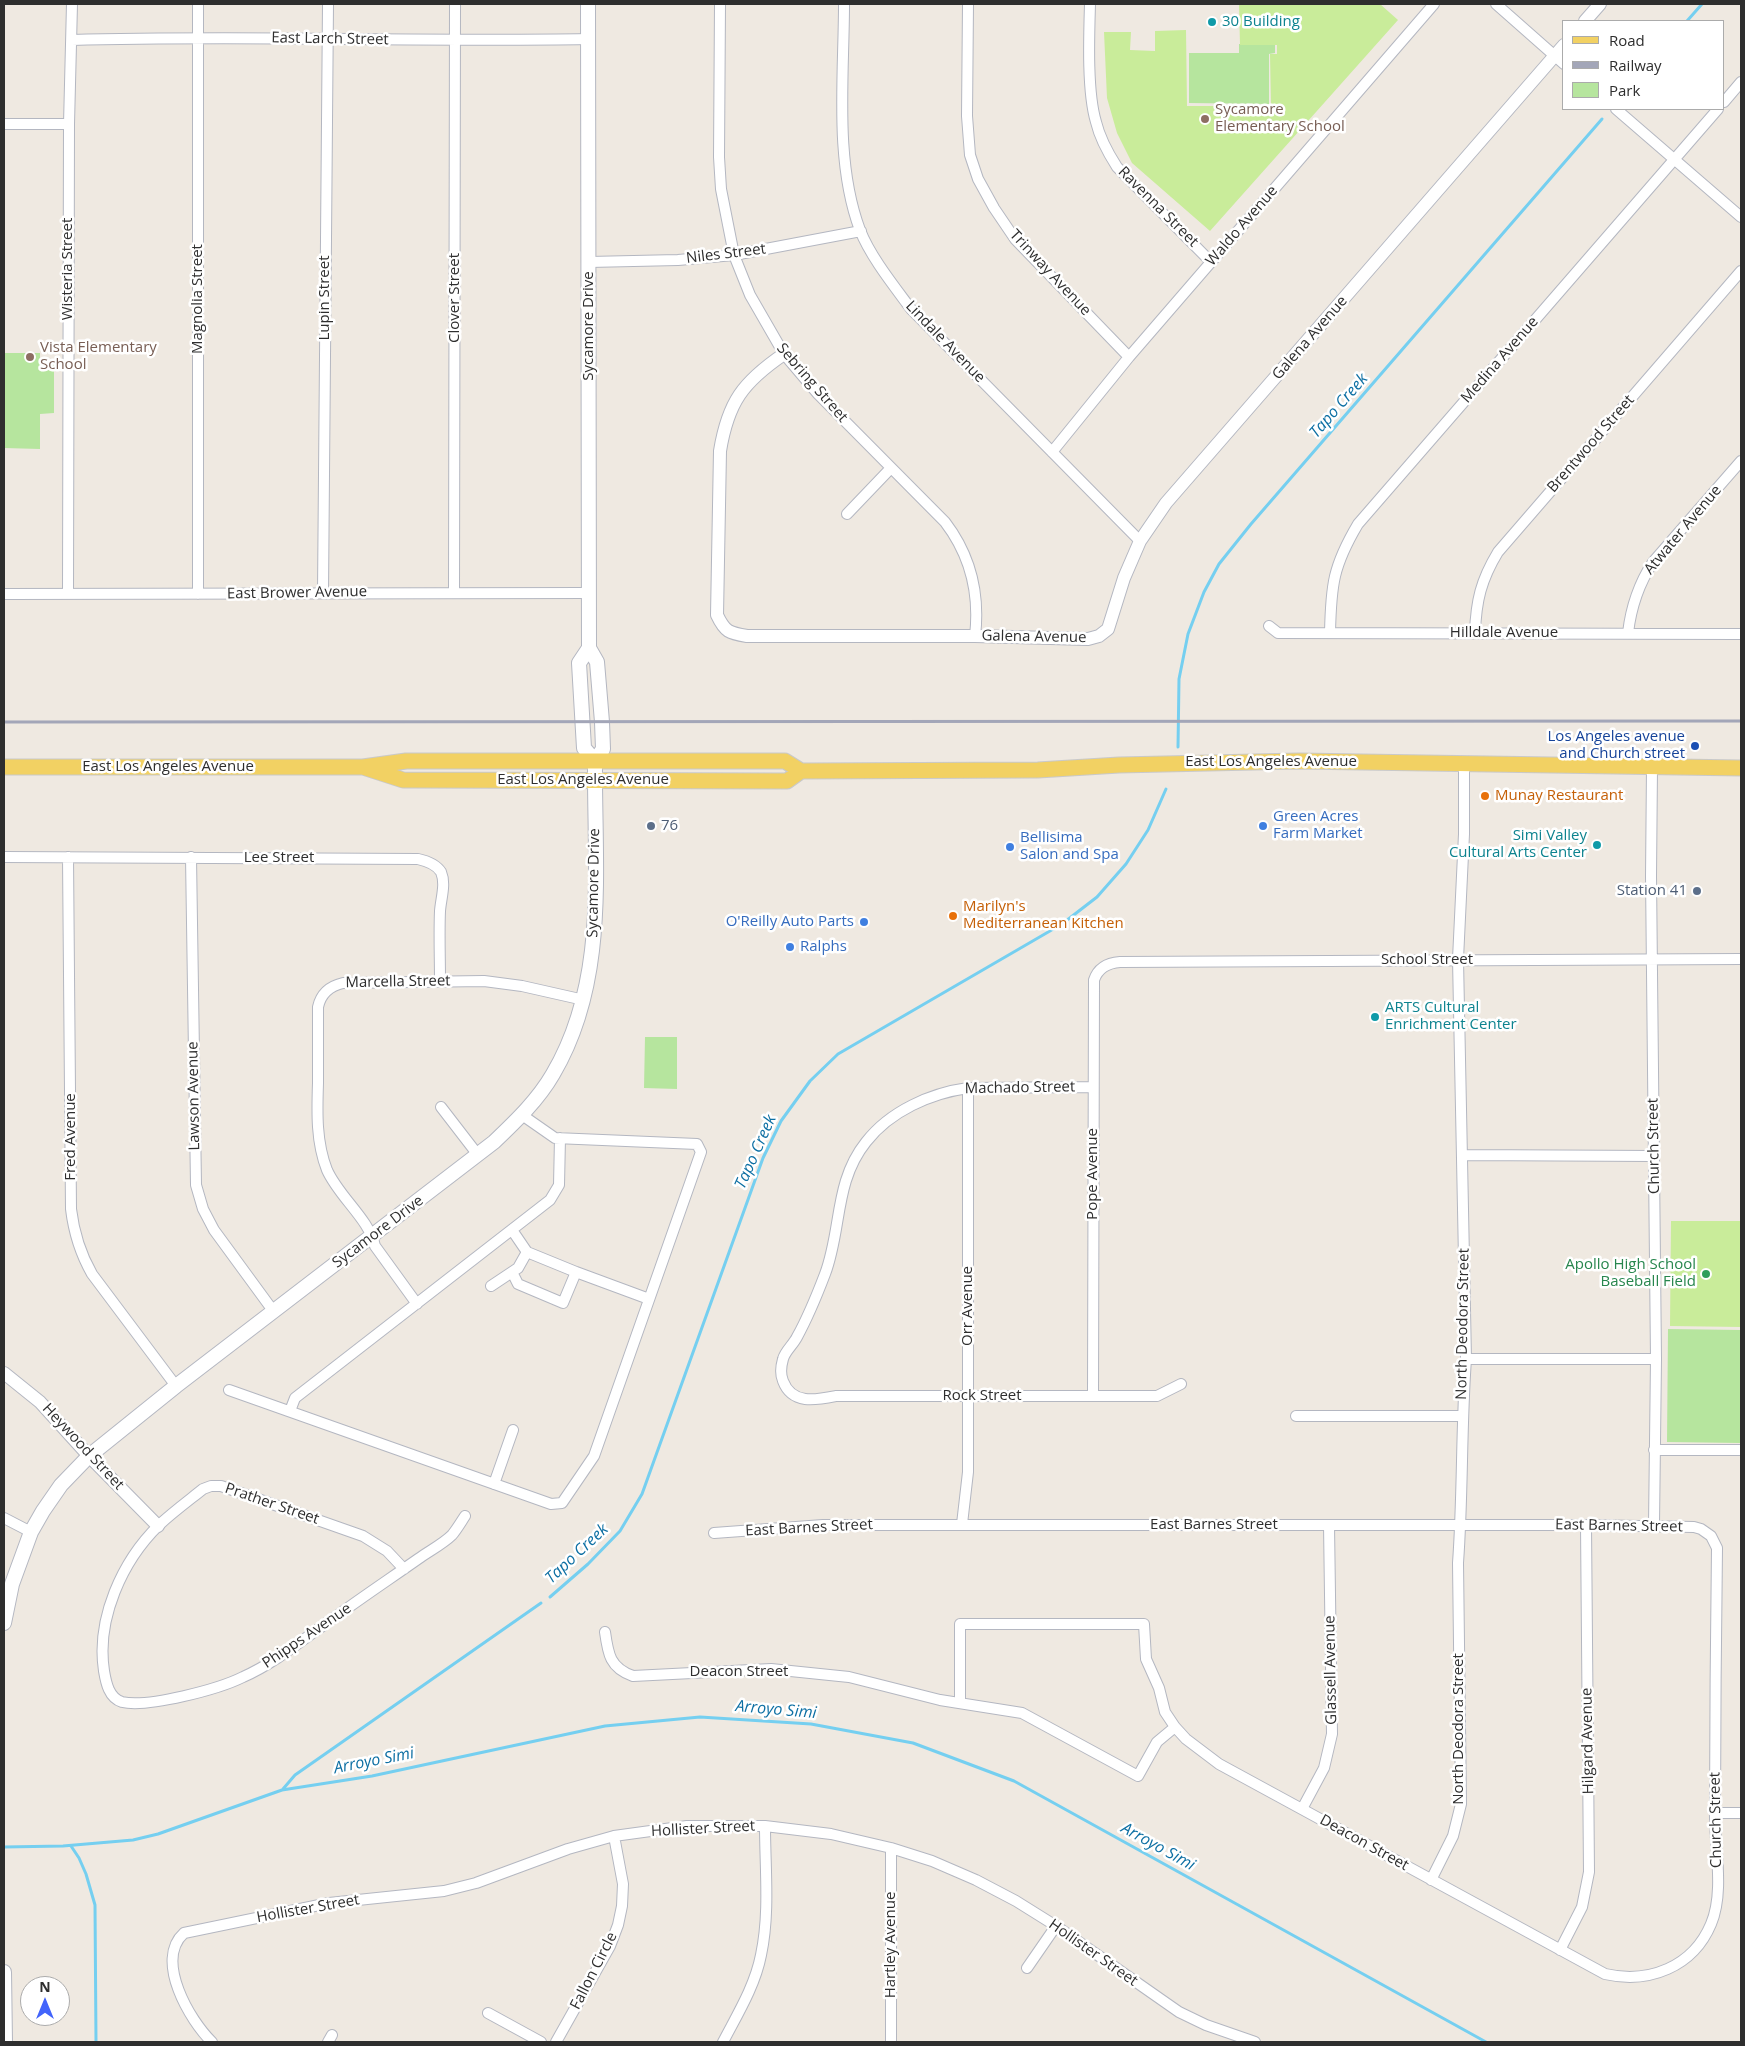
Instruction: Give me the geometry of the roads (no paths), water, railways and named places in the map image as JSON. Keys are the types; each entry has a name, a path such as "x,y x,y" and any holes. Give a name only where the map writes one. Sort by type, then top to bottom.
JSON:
{"main road":[{"name":"Sycamore Drive","path":"4,1623 12,1584 31,1532 42,1511 61,1485 89,1456 176,1386 478,1155 522,1116 552,1075 569,1044 584,1000 591,969 594,936 595,761 603,749 597,662 589,648 588,4"},
{"name":"Sycamore Drive","path":"589,648 579,663 584,748 595,761"},
{"name":"East Los Angeles Avenue","path":"4,767 363,767 406,761 785,761 802,771 1038,770 1213,762 1464,762 1652,768 1741,768"},
{"name":"East Los Angeles Avenue","path":"363,767 403,780 787,781 802,771"},
{"path":"4,1972 5,2038"}],"street":[{"name":"Wisteria Street","path":"68,594 69,124 72,4"},
{"name":"Magnolia Street","path":"198,4 198,594"},
{"name":"Lupin Street","path":"323,592 328,4"},
{"name":"Clover Street","path":"454,592 456,4"},
{"name":"Sebring Street","path":"720,4 719,157 721,189 734,255 750,294 784,354 818,394 945,522 964,552 972,576 977,620 975,636"},
{"name":"Lindale Avenue","path":"844,4 843,144 846,172 861,231 886,274 911,309 1140,541"},
{"name":"Trinway Avenue","path":"968,4 967,116 970,155 978,179 994,208 1015,239 1129,357"},
{"name":"Ravenna Street","path":"1090,4 1091,94 1095,121 1105,148 1117,167 1211,262"},
{"name":"Waldo Avenue","path":"1052,452 1129,357 1434,4"},
{"path":"1496,4 1559,60"},
{"path":"1585,20 1600,4"},
{"name":"East Larch Street","path":"72,40 198,38 456,41 588,39"},
{"name":"Galena Avenue","path":"784,354 759,371 742,390 730,409 723,432 720,451 717,615 722,627 731,634 747,636 975,636 1088,639 1099,636 1108,629 1124,578 1140,541 1166,503 1559,60"},
{"path":"1725,101 1741,82"},
{"path":"1617,110 1741,217"},
{"name":"Medina Avenue","path":"1330,633 1330,596 1334,573 1344,548 1358,524 1717,110"},
{"path":"4,124 69,124"},
{"name":"Niles Street","path":"589,262 678,260 734,255 861,231"},
{"name":"Brentwood Street","path":"1475,633 1475,610 1479,592 1486,571 1498,552 1741,271"},
{"name":"Atwater Avenue","path":"1628,634 1635,596 1653,562 1741,461"},
{"path":"847,514 891,468"},
{"name":"East Brower Avenue","path":"4,594 590,593"},
{"name":"Hilldale Avenue","path":"1269,626 1278,633 1741,634"},
{"name":"North Deodora Street","path":"1431,1880 1454,1836 1461,1804 1458,1563 1461,1525 1462,1416 1466,1359 1458,959 1464,762"},
{"name":"Church Street","path":"1652,768 1656,1359 1654,1525"},
{"name":"Lee Street","path":"4,857 418,859 436,866 441,873 443,885 440,910 440,980"},
{"name":"Fred Avenue","path":"68,857 71,1209 74,1232 82,1255 92,1274 176,1386"},
{"name":"Lawson Avenue","path":"191,857 196,1185 203,1208 214,1230 274,1312"},
{"name":"School Street","path":"1112,963 1458,959 1741,959"},
{"name":"Pope Avenue","path":"1093,1396 1094,980 1100,968 1112,963"},
{"name":"Marcella Street","path":"417,1304 375,1246 373,1236 336,1186 327,1169 321,1150 317,1123 319,1002 323,994 329,988 343,983 440,980 494,982 584,1000"},
{"name":"Machado Street","path":"786,1386 781,1370 784,1357 797,1338 826,1273 843,1188 849,1170 858,1153 879,1128 908,1108 936,1094 968,1088 1093,1087"},
{"name":"Orr Avenue","path":"962,1524 968,1472 968,1088"},
{"path":"441,1107 478,1155"},
{"path":"228,1390 551,1504 562,1503 594,1456 701,1152 697,1144 555,1138 522,1116"},
{"path":"290,1412 296,1398 550,1200 559,1184 560,1138"},
{"path":"1463,1155 1654,1156"},
{"path":"512,1230 527,1252 649,1299"},
{"path":"491,1286 518,1268 527,1252"},
{"path":"512,1272 518,1284 563,1303 576,1272"},
{"path":"1466,1359 1656,1359"},
{"name":"Heywood Street","path":"4,1373 40,1402 89,1456 158,1526"},
{"name":"Rock Street","path":"786,1386 789,1391 799,1398 809,1401 836,1396 1157,1396 1181,1384"},
{"path":"1296,1416 1462,1416"},
{"path":"494,1484 513,1430"},
{"path":"1654,1450 1741,1450"},
{"name":"Prather Street","path":"123,1702 114,1696 106,1682 102,1657 104,1628 113,1596 124,1572 139,1548 158,1526 203,1489 211,1486 221,1486 363,1536 387,1551 404,1569"},
{"name":"Phipps Avenue","path":"123,1702 178,1697 216,1688 244,1677 268,1663 452,1535 465,1516"},
{"path":"4,1518 31,1532"},
{"name":"East Barnes Street","path":"714,1533 823,1525 1586,1524 1694,1527 1701,1529 1711,1536"},
{"name":"Hilgard Avenue","path":"1560,1950 1582,1907 1589,1872 1586,1524"},
{"name":"Glassell Avenue","path":"1302,1809 1324,1768 1332,1734 1329,1525"},
{"name":"Church Street","path":"1560,1950 1605,1974 1643,1977 1659,1973 1684,1960 1706,1935 1716,1909 1718,1893 1714,1813 1717,1548 1711,1536"},
{"name":"Deacon Street","path":"960,1702 960,1624 1144,1624 1146,1659 1159,1688 1165,1712 1174,1727 1186,1739 1219,1764 1560,1950"},
{"name":"Deacon Street","path":"605,1632 614,1666 634,1676 771,1669 849,1677 940,1700 1014,1711 1030,1716 1138,1776 1157,1742 1174,1727"},
{"path":"1714,1813 1741,1813"},
{"name":"Hollister Street","path":"212,2042 190,2015 180,1994 173,1958 175,1945 184,1933 329,1903 444,1891 476,1883 558,1852 614,1836 687,1826 765,1826 831,1834 891,1848 932,1861 976,1880 1016,1901 1056,1926 1179,2012 1206,2025 1255,2042"},
{"path":"723,2042 751,1986 761,1956 765,1929 765,1826"},
{"name":"Fallon Circle","path":"556,2042 610,1946 618,1925 622,1906 623,1884 614,1836"},
{"name":"Hartley Avenue","path":"891,1848 891,2042"},
{"path":"1027,1968 1056,1926"},
{"path":"488,2013 542,2042"}],"waterway":[{"name":"Tapo Creek","path":"1688,20 1702,4"},
{"name":"Tapo Creek","path":"1178,747 1179,679 1188,634 1204,592 1219,564 1251,524 1602,119"},
{"name":"Tapo Creek","path":"550,1597 588,1564 620,1531 642,1494 763,1158 781,1121 810,1081 838,1054 1062,924 1097,897 1126,864 1148,830 1166,789"},
{"name":"Tapo Creek","path":"283,1789 295,1775 541,1603"},
{"name":"Arroyo Simi","path":"4,1847 63,1846 133,1840 158,1834 282,1790 372,1776 605,1726 700,1717 811,1724 913,1743 1014,1781 1486,2042"},
{"path":"71,1846 86,1874 95,1905 96,2042"}],"railway":[{"path":"4,722 1741,721"}],"place":[{"name":"30 Building","path":"1212,22"},
{"name":"Sycamore Elementary School","path":"1205,119"},
{"name":"Vista Elementary School","path":"30,357"},
{"name":"Los Angeles avenue and Church street","path":"1695,746"},
{"name":"Munay Restaurant","path":"1485,796"},
{"name":"76","path":"651,826"},
{"name":"Green Acres Farm Market","path":"1263,826"},
{"name":"Simi Valley Cultural Arts Center","path":"1597,845"},
{"name":"Bellisima Salon and Spa","path":"1010,847"},
{"name":"Station 41","path":"1697,891"},
{"name":"Marilyn's Mediterranean Kitchen","path":"953,916"},
{"name":"O'Reilly Auto Parts","path":"864,922"},
{"name":"Ralphs","path":"790,947"},
{"name":"ARTS Cultural Enrichment Center","path":"1375,1017"},
{"name":"Apollo High School Baseball Field","path":"1706,1274"}]}
